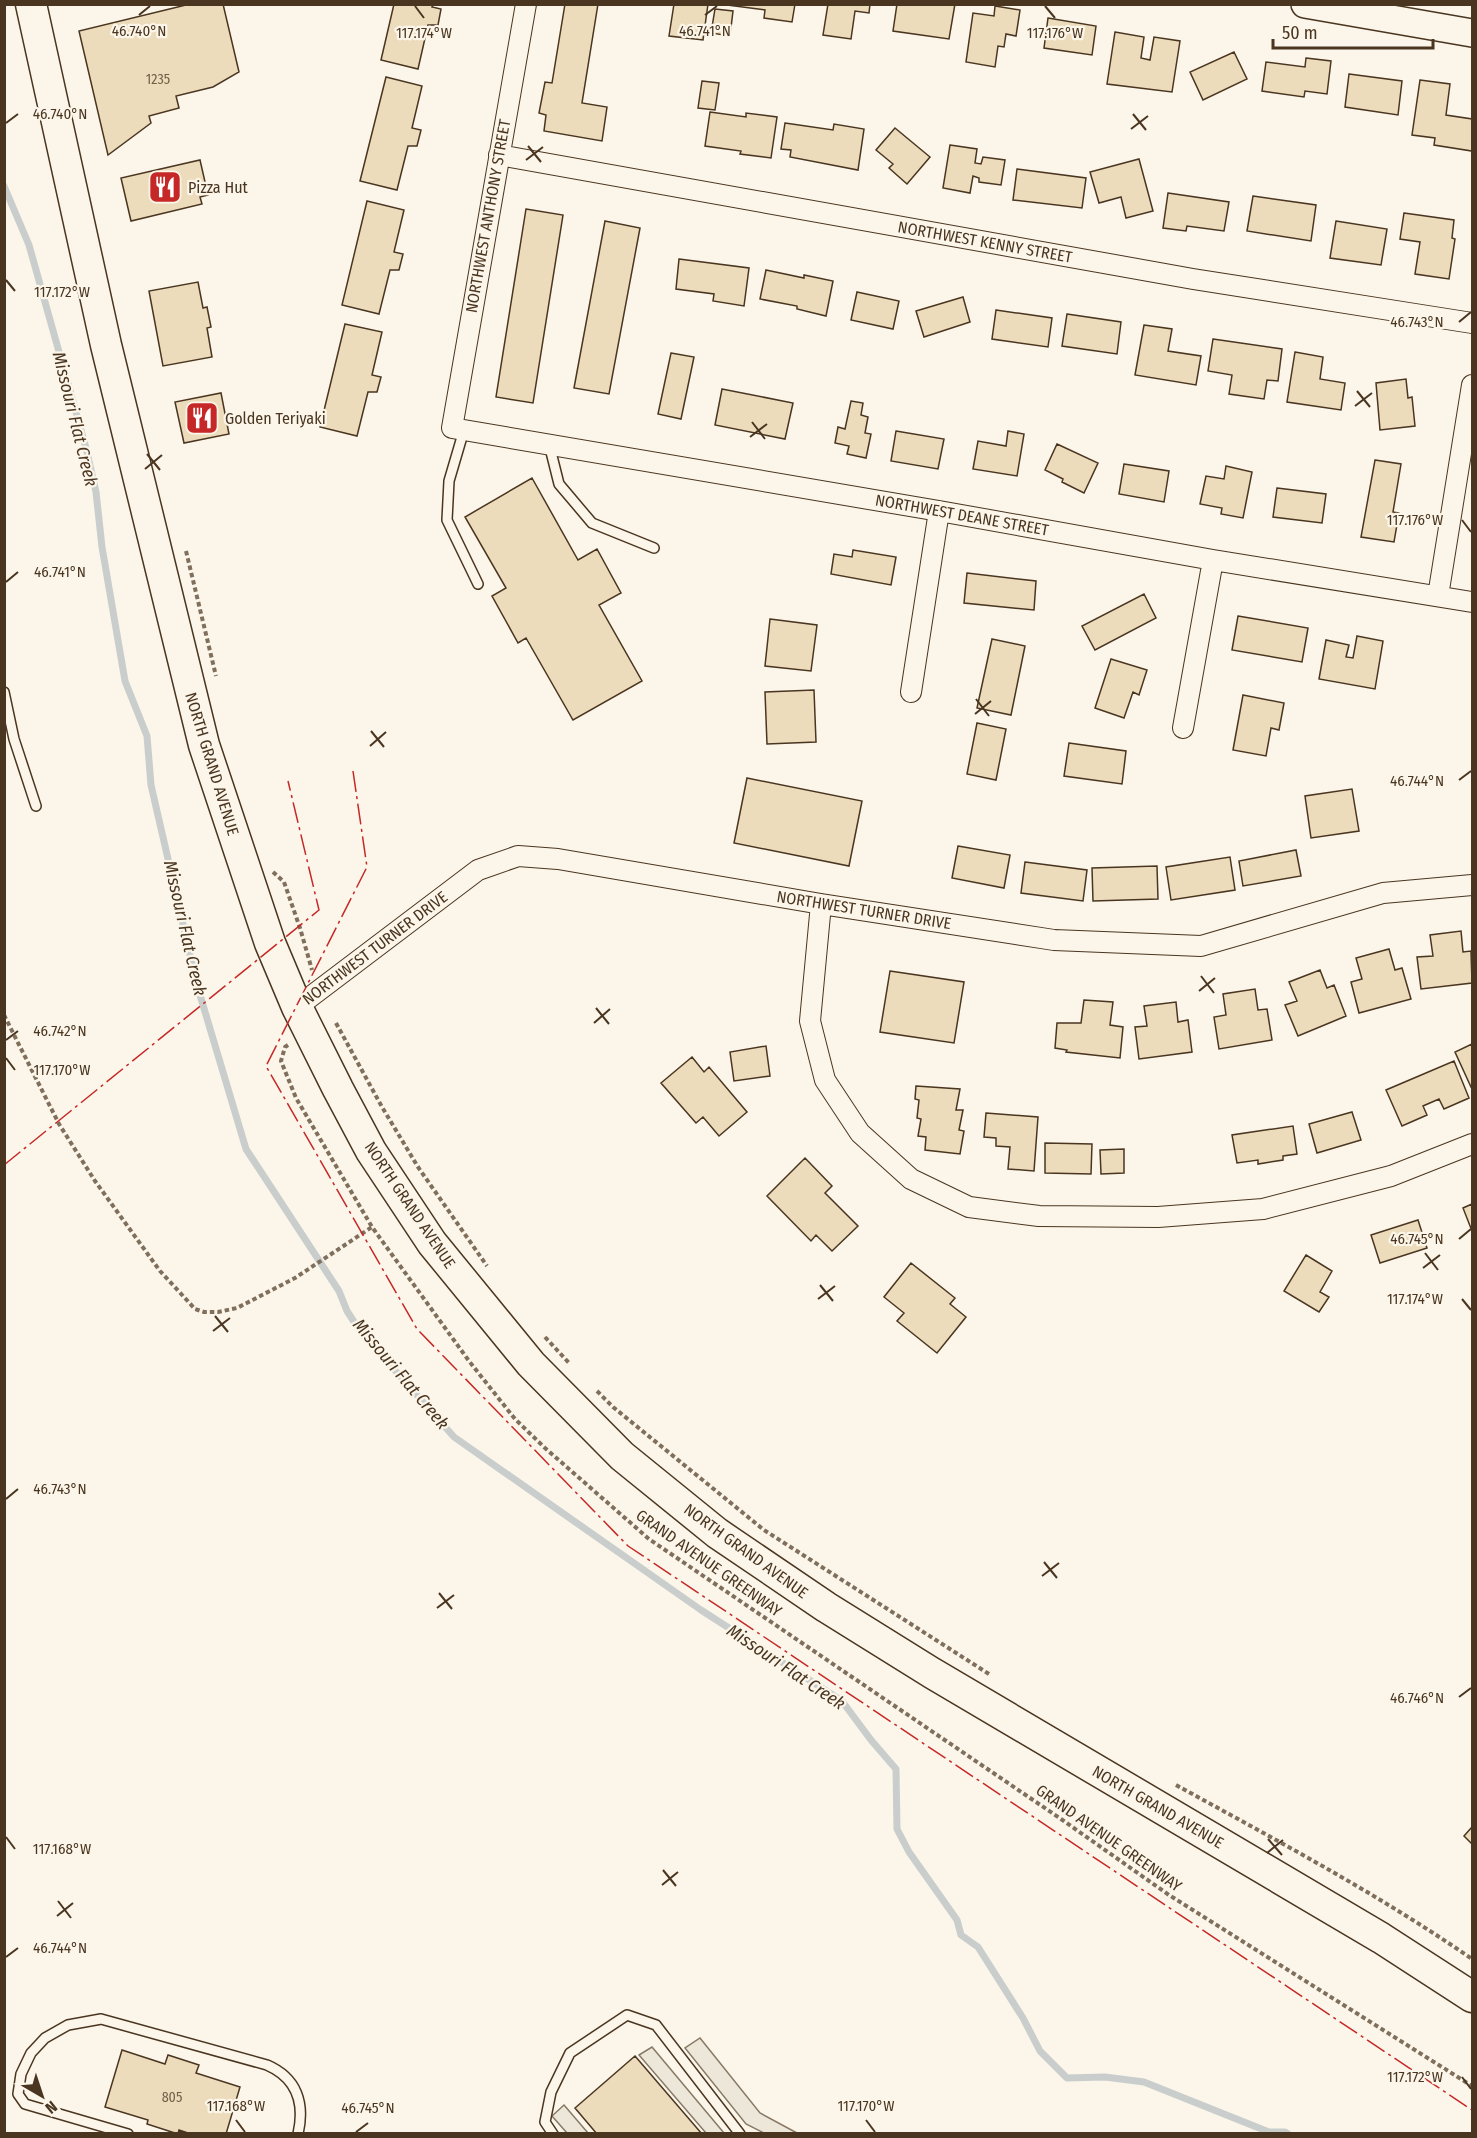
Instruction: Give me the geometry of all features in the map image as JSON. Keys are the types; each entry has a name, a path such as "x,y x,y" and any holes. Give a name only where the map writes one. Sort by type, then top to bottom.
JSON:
{"main road":[{"name":"NORTH GRAND AVENUE","path":"31,4 106,345 204,745 270,943 308,1009 338,1089 371,1151 432,1243 531,1364 622,1456 717,1533 826,1607 1089,1767 1381,1938 1473,1997"}],"street":[{"name":"NORTHWEST ANTHONY STREET","path":"458,429 499,155 526,4"},
{"path":"1305,4 1471,29"},
{"name":"NORTHWEST KENNY STREET","path":"499,155 1193,279 1473,323"},
{"path":"1438,596 1473,385"},
{"name":"NORTHWEST DEANE STREET","path":"458,429 1213,560 1473,602"},
{"path":"910,692 939,511"},
{"path":"1183,728 1213,560"},
{"name":"NORTHWEST TURNER DRIVE","path":"308,1009 478,870 518,856 558,859 821,904 1054,940 1201,946 1383,893 1473,885"},
{"path":"821,904 810,1021 825,1080 860,1133 911,1179 969,1207 1039,1216 1158,1218 1263,1209 1391,1176 1473,1144"}],"lane":[{"path":"458,429 449,481 447,520 478,584"},
{"path":"549,444 559,484 592,523 654,548"},
{"path":"4,692 14,739 36,806"},
{"path":"553,2133 545,2122 551,2092 570,2053 627,2015 656,2025 740,2133"},
{"path":"128,2133 25,2104 18,2094 21,2074 31,2054 45,2038 68,2025 101,2019 267,2065 282,2072 294,2087 300,2104 298,2133"}],"path":[{"path":"186,551 218,684"},
{"path":"271,870 284,882 300,928 308,1009 382,1107 412,1157 493,1275"},
{"name":"GRAND AVENUE GREENWAY","path":"308,1009 285,1047 281,1061 296,1098 372,1227 421,1298 515,1419 545,1448 650,1539 1169,1895 1473,2086"},
{"path":"4,1015 59,1124 95,1181 160,1271 195,1309 204,1312 218,1312 237,1308 295,1278 372,1227"},
{"path":"538,1330 577,1371"},
{"path":"591,1386 613,1407 764,1530 993,1677"},
{"path":"1170,1781 1305,1856 1436,1934 1473,1959"}],"shaded area":[{"path":"700,2038 760,2113 797,2133 764,2133 746,2124 685,2048"},
{"path":"652,2047 724,2133 706,2133 639,2055"},
{"path":"564,2105 588,2133 567,2133 552,2116"}],"building":[{"path":"190,4 223,4 239,72 213,87 176,96 179,108 149,116 151,123 108,155 79,31"},
{"path":"394,4 433,4 432,7 441,9 438,25 428,25 418,69 381,60"},
{"path":"565,4 598,4 582,103 607,107 602,141 544,131 546,115 539,113 545,82 552,83"},
{"path":"674,4 708,4 703,40 669,36"},
{"path":"795,4 792,22 764,18 765,10 727,5"},
{"path":"828,4 870,4 869,13 855,11 851,39 823,35"},
{"path":"897,4 955,4 949,39 893,31"},
{"path":"995,6 1020,10 1016,36 1006,34 1004,47 998,46 995,67 966,62 973,13 994,16"},
{"path":"715,9 733,11 730,36 711,33"},
{"path":"1048,18 1096,26 1092,55 1044,48"},
{"path":"1115,32 1144,37 1141,58 1150,60 1154,37 1180,41 1172,92 1107,84"},
{"path":"1234,52 1247,79 1203,100 1190,72"},
{"path":"1306,58 1331,61 1327,94 1305,91 1304,97 1262,91 1266,62 1305,67"},
{"path":"1349,74 1402,81 1398,115 1345,107"},
{"path":"386,77 422,86 412,128 421,130 417,146 408,146 397,190 360,181"},
{"path":"1420,80 1450,84 1446,115 1472,119 1472,151 1434,145 1435,138 1412,135"},
{"path":"702,81 719,83 715,110 698,108"},
{"path":"710,112 746,117 746,113 777,117 771,158 705,146"},
{"path":"785,123 833,130 834,124 864,129 858,170 790,157 791,150 781,149"},
{"path":"895,128 930,157 907,184 889,168 893,164 876,150"},
{"path":"950,145 977,149 975,163 981,164 983,157 1005,160 1001,185 979,182 979,178 973,176 970,193 943,188"},
{"path":"1139,159 1153,211 1126,218 1121,197 1099,203 1090,172"},
{"name":"Pizza Hut","path":"200,160 208,195 200,197 202,204 131,221 121,178"},
{"path":"1017,169 1086,178 1082,208 1013,200"},
{"path":"1168,193 1229,202 1224,231 1187,226 1186,231 1163,228"},
{"path":"1253,196 1316,205 1311,241 1247,231"},
{"path":"367,201 404,210 394,252 403,254 399,270 390,270 379,314 342,305"},
{"path":"526,209 563,215 533,403 496,397"},
{"path":"1404,213 1454,220 1452,238 1455,239 1449,279 1415,274 1420,242 1400,239"},
{"path":"605,221 640,228 609,394 574,388"},
{"path":"1336,221 1387,229 1381,265 1330,258"},
{"path":"679,259 749,268 744,306 713,301 714,294 676,289"},
{"path":"766,270 833,281 826,316 797,309 797,306 760,299"},
{"path":"198,282 203,308 207,307 211,327 207,328 212,357 163,366 149,291"},
{"path":"857,292 899,301 893,329 851,320"},
{"path":"963,297 970,322 924,337 916,311"},
{"path":"996,310 1052,318 1048,347 992,339"},
{"path":"1067,314 1121,322 1117,354 1062,346"},
{"path":"345,324 382,332 372,375 381,377 377,392 368,392 357,436 320,427"},
{"path":"1144,325 1172,329 1168,351 1201,356 1196,385 1135,375"},
{"path":"1213,339 1282,349 1278,381 1267,380 1264,399 1229,394 1232,375 1208,371"},
{"path":"1295,352 1323,357 1320,379 1345,383 1341,410 1287,402"},
{"path":"671,353 694,357 681,419 658,414"},
{"path":"1406,379 1408,398 1412,397 1415,426 1380,430 1376,383"},
{"path":"722,389 793,403 785,439 715,425"},
{"name":"Golden Teriyaki","path":"221,393 229,434 184,443 175,402"},
{"path":"851,401 863,403 861,415 868,417 865,433 871,434 866,458 847,454 849,446 835,443 838,427 845,429"},
{"path":"896,431 944,439 938,469 891,461"},
{"path":"1008,431 1024,434 1017,476 973,469 978,441 1006,446"},
{"path":"1057,444 1098,463 1084,493 1045,470"},
{"path":"1375,460 1401,464 1393,512 1399,513 1394,542 1361,537"},
{"path":"1124,464 1169,471 1164,502 1119,494"},
{"path":"1226,466 1252,472 1243,518 1221,514 1222,508 1200,504 1206,476 1224,479"},
{"path":"532,478 578,560 597,549 621,593 599,605 642,681 573,720 526,638 518,643 492,596 506,588 465,517"},
{"path":"1277,488 1326,494 1322,523 1273,517"},
{"path":"853,550 896,557 891,585 831,574 834,554 852,557"},
{"path":"967,573 1036,581 1034,610 964,603"},
{"path":"1144,594 1156,618 1095,650 1082,626"},
{"path":"1238,616 1308,628 1302,662 1232,650"},
{"path":"770,619 817,625 811,671 765,666"},
{"path":"1357,636 1383,641 1375,689 1319,679 1326,640 1349,645 1346,657 1353,658"},
{"path":"992,639 1025,646 1011,715 977,708"},
{"path":"1111,659 1147,670 1139,695 1133,692 1124,718 1095,708"},
{"path":"814,690 816,742 767,744 765,692"},
{"path":"1243,695 1284,703 1279,730 1271,728 1266,756 1233,750"},
{"path":"977,723 1006,729 996,780 967,774"},
{"path":"1069,743 1126,751 1122,784 1064,776"},
{"path":"747,778 862,801 849,866 734,843"},
{"path":"1352,789 1359,831 1311,838 1305,796"},
{"path":"958,846 1010,855 1004,888 952,878"},
{"path":"1296,850 1301,876 1243,886 1239,861"},
{"path":"1230,857 1235,890 1171,900 1166,867"},
{"path":"1025,862 1087,870 1083,901 1021,893"},
{"path":"1157,866 1158,899 1093,901 1092,868"},
{"path":"1461,931 1463,952 1471,951 1472,983 1421,989 1417,957 1433,956 1430,935"},
{"path":"1389,949 1395,970 1402,968 1411,999 1359,1013 1351,982 1362,979 1356,958"},
{"path":"1320,970 1327,988 1334,985 1346,1016 1298,1036 1285,1005 1297,1001 1289,982"},
{"path":"890,971 964,982 954,1043 880,1032"},
{"path":"1255,989 1258,1010 1267,1009 1272,1040 1219,1049 1214,1017 1226,1015 1223,994"},
{"path":"1084,1000 1113,1002 1110,1025 1123,1027 1120,1058 1066,1052 1067,1050 1055,1048 1057,1023 1081,1023"},
{"path":"1176,1002 1178,1022 1188,1020 1192,1052 1139,1059 1135,1027 1147,1026 1144,1006"},
{"path":"1472,1044 1472,1086 1471,1087 1455,1052"},
{"path":"766,1046 770,1076 734,1081 730,1052"},
{"path":"692,1057 704,1072 709,1067 747,1112 719,1136 703,1117 696,1123 661,1083"},
{"path":"1454,1061 1469,1098 1444,1109 1439,1099 1423,1106 1427,1115 1402,1126 1386,1090"},
{"path":"916,1086 960,1089 956,1110 963,1110 959,1130 964,1131 960,1154 925,1150 926,1137 918,1136 921,1119 917,1118 919,1100 915,1099"},
{"path":"1352,1112 1361,1140 1317,1153 1309,1124"},
{"path":"986,1113 1038,1117 1034,1171 1008,1169 1010,1147 996,1146 996,1138 984,1137"},
{"path":"1293,1126 1297,1154 1283,1156 1283,1160 1258,1164 1258,1160 1237,1163 1232,1135"},
{"path":"1045,1143 1092,1144 1091,1174 1045,1173"},
{"path":"1124,1149 1124,1173 1101,1174 1100,1150"},
{"path":"805,1158 832,1186 825,1193 858,1226 832,1251 816,1235 811,1241 767,1196"},
{"path":"1472,1204 1472,1231 1463,1208"},
{"path":"1418,1220 1427,1248 1380,1263 1371,1235"},
{"path":"1306,1255 1332,1271 1320,1292 1329,1297 1319,1312 1284,1291"},
{"path":"911,1263 955,1298 950,1304 966,1317 937,1353 897,1321 904,1313 884,1297"},
{"path":"1472,1827 1472,1844 1464,1836"},
{"path":"122,2050 165,2064 168,2055 199,2065 196,2073 240,2087 226,2134 191,2134 179,2130 178,2134 147,2124 148,2120 105,2107"},
{"path":"635,2056 702,2134 597,2134 575,2108"}],"waterway":[{"name":"Missouri Flat Creek","path":"4,186 29,245 86,448 96,492 102,547 125,681 147,736 151,785 197,985 246,1149 339,1291 347,1311 360,1331 454,1437 701,1610 842,1701 896,1769 897,1829 909,1852 957,1920 961,1935 978,1947 1023,2018 1040,2051 1067,2078 1105,2077 1144,2082 1269,2132 1288,2134"}],"power":[{"path":"353,771 367,867 266,1066 417,1329 628,1546 1472,2110"},
{"path":"4,1165 319,910 288,781"}],"place":[{"name":"Pizza Hut","path":"165,187"},
{"name":"Golden Teriyaki","path":"202,418"}]}
